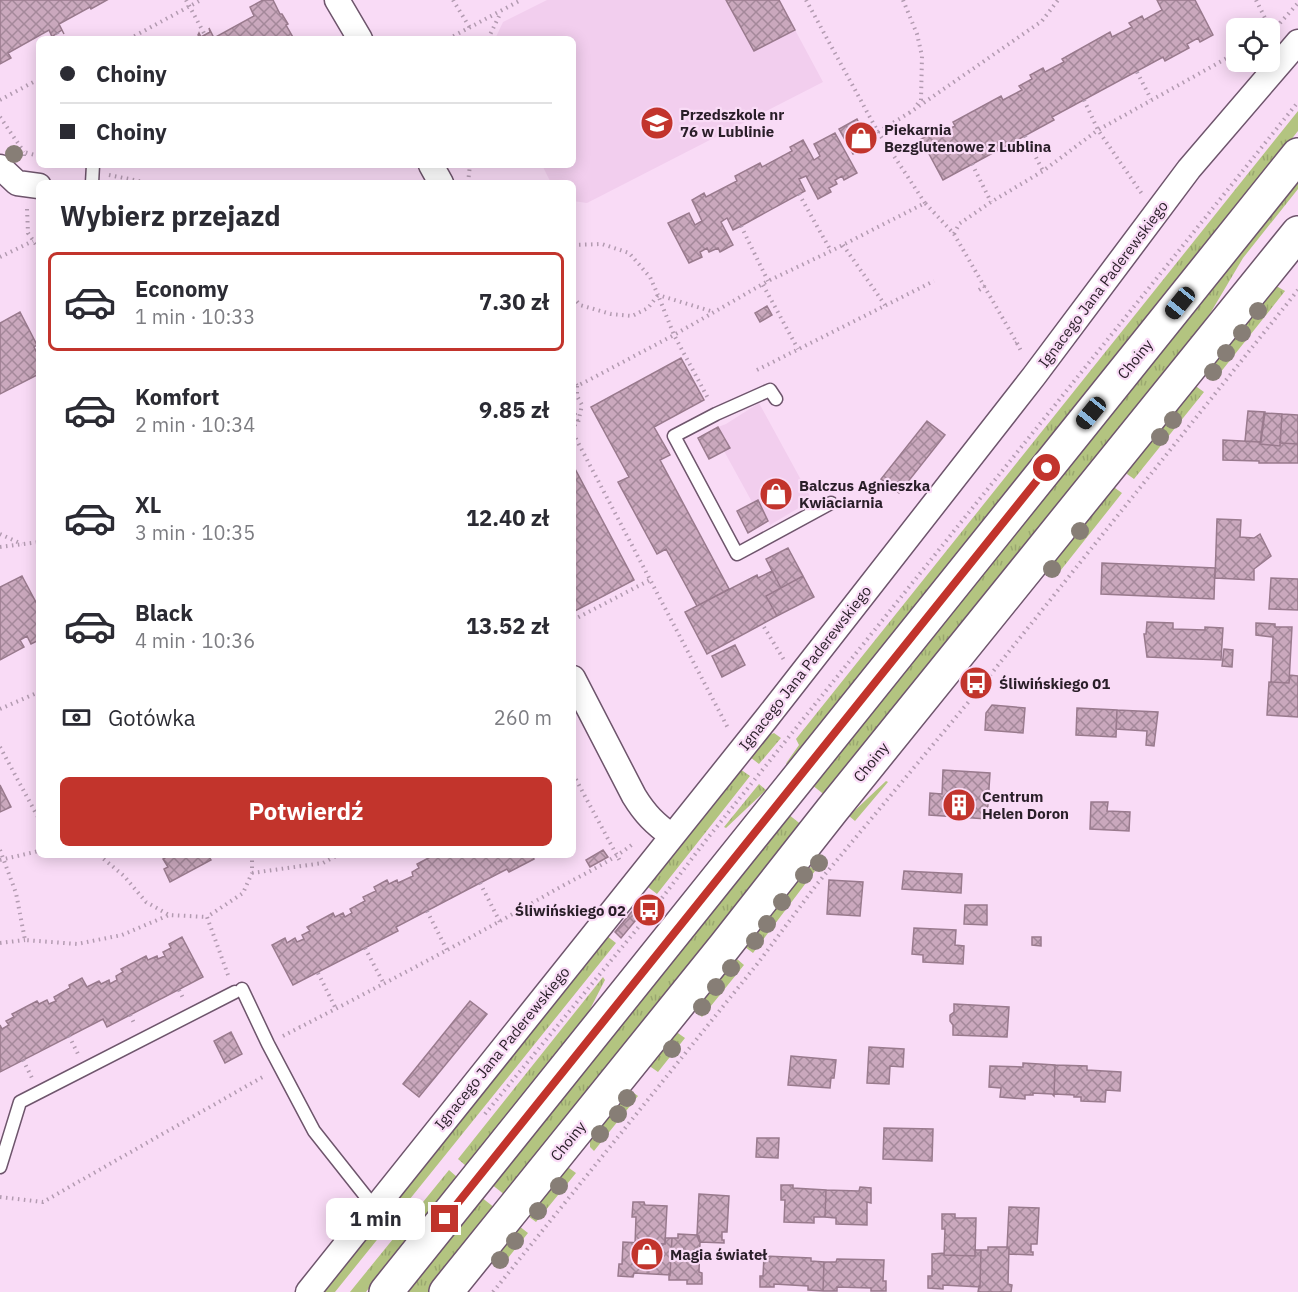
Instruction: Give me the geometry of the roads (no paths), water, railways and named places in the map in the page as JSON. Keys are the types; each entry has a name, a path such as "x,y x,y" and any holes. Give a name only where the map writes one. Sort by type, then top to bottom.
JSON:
{"street":[{"path":"338,0 358,36"},
{"name":"Ignacego Jana Paderewskiego","path":"308,1292 375,1208 664,830 766,719 1034,376 1189,169 1298,42"},
{"name":"Choiny","path":"386,1292 1298,155"},
{"path":"0,166 17,183 36,186"},
{"name":"Choiny","path":"446,1292 1298,232"},
{"path":"576,684 634,796 644,812 664,830"}],"lane":[{"path":"777,399 770,390 674,436 737,554 831,503"},
{"path":"0,1167 20,1102 238,991 314,1131 375,1208"}],"place":[{"name":"Przedszkole nr 76 w Lublinie","path":"657,123"},
{"name":"Piekarnia Bezglutenowe z Lublina","path":"861,138"},
{"name":"Balczus Agnieszka Kwiaciarnia","path":"776,494"},
{"name":"Śliwińskiego 01","path":"976,683"},
{"name":"Centrum Helen Doron","path":"959,805"},
{"name":"Śliwińskiego 02","path":"649,910"},
{"name":"Magia świateł","path":"647,1254"}]}
